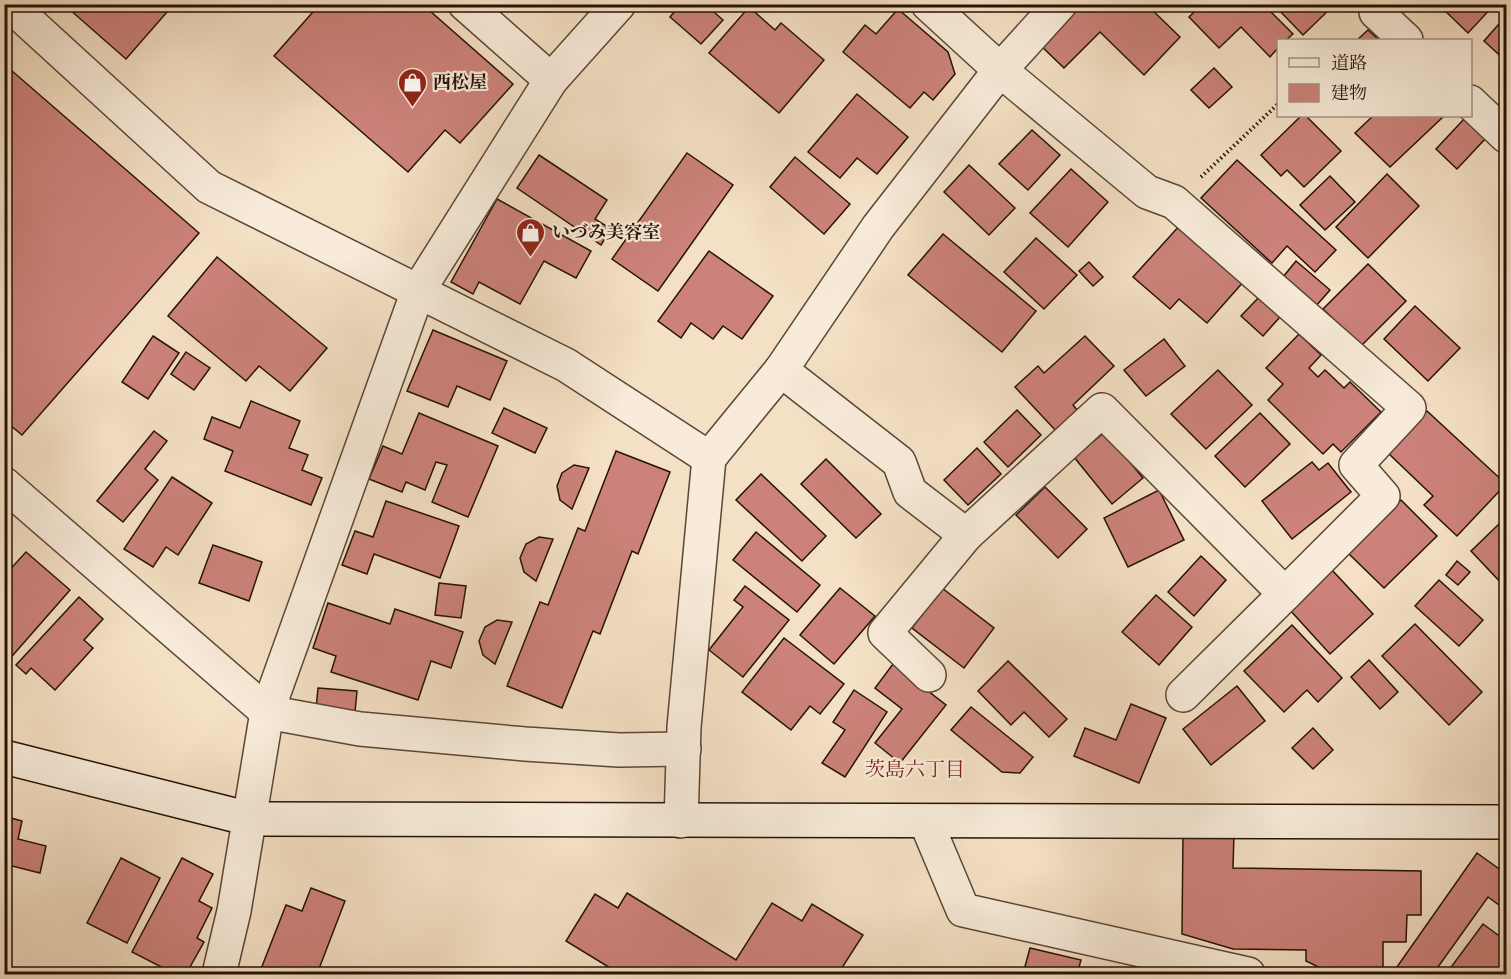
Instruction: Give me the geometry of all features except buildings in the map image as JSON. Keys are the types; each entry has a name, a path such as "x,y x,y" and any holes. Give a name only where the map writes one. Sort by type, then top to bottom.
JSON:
{"street":[{"path":"9,4 208,186 566,365 709,458"},
{"path":"465,4 551,80"},
{"path":"219,975 234,911 267,712 418,291 551,80 619,4"},
{"path":"928,4 1000,70 1147,192 1174,202 1409,408 1356,465 1383,496 1183,694"},
{"path":"681,821 684,749 709,458 781,370 878,227 1000,70 1060,4"},
{"path":"1384,4 1376,12 1405,39"},
{"path":"1472,104 1506,136"},
{"path":"781,370 898,462 910,492 966,535"},
{"path":"929,675 885,633 966,535 1102,410 1285,594"},
{"path":"4,484 267,712 360,729 525,744 619,750 684,749"},
{"path":"4,757 250,819 1506,822"},
{"path":"926,822 963,910 1248,975"}],"path":[{"path":"1174,202 1277,105"}],"place":[{"name":"西松屋","path":"412,108"},
{"name":"いづみ美容室","path":"531,258"}],"district":[{"name":"茨島六丁目","path":"915,769"}]}
